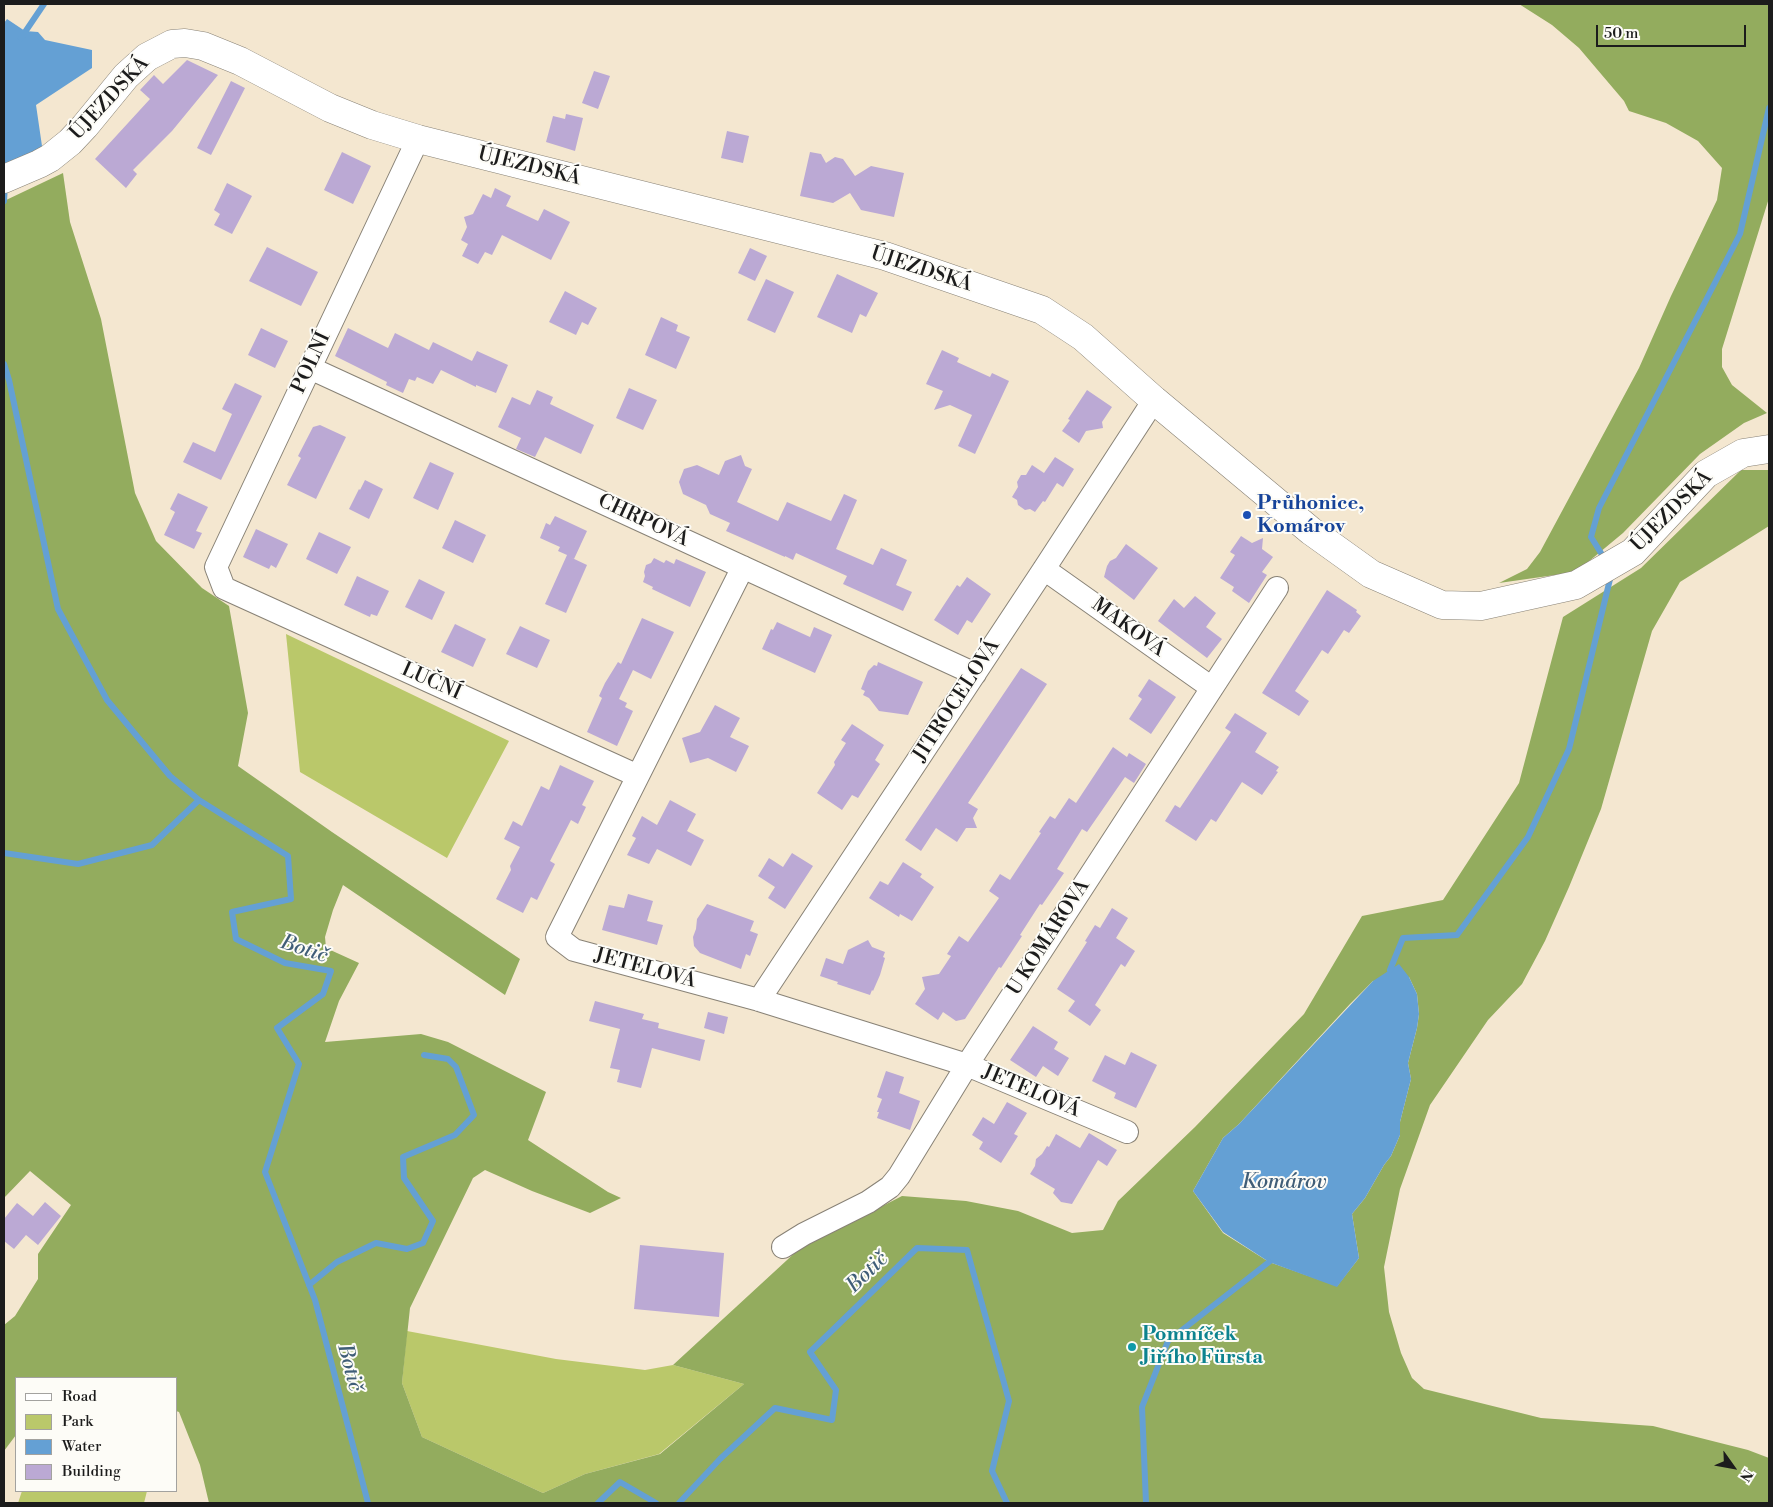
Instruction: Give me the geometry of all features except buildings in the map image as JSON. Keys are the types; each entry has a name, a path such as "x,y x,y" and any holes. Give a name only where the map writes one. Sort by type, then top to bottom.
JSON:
{"street":[{"name":"ÚJEZDSKÁ","path":"4,179 39,164 56,153 85,126 138,64 152,53 172,44 194,44 222,53 330,108 372,125 418,139 885,256 1042,310 1083,337 1154,400 1311,531 1371,574 1442,604 1481,606 1576,585 1633,552 1706,474 1743,453 1769,449"},
{"name":"POLNÍ","path":"224,588 216,567 418,139"},
{"name":"CHRPOVÁ","path":"310,368 975,674"},
{"name":"JITROCELOVÁ","path":"760,1000 1154,400"},
{"name":"JETELOVÁ","path":"743,567 557,937 574,950 760,1000 967,1065 1128,1132"},
{"name":"MAKOVÁ","path":"1044,569 1212,688"},
{"name":"LUČNÍ","path":"224,588 638,776"},
{"name":"U KOMÁROVA","path":"783,1247 804,1234 868,1202 890,1187 899,1176 967,1065 1277,588"}],"green space":[{"path":"1519,4 1769,4 1769,198 1722,349 1722,367 1732,385 1767,413 1744,423 1700,454 1623,533 1576,572 1499,583 1527,569 1540,552 1639,368 1717,200 1722,168 1698,141 1666,123 1629,111 1624,101 1579,48 1552,25"},
{"path":"63,173 70,222 101,319 135,493 156,541 202,588 229,606 248,713 238,766 520,959 505,995 343,885 325,937 326,948 359,963 339,1001 325,1042 421,1034 448,1042 546,1092 528,1140 608,1192 621,1198 590,1213 532,1191 485,1170 473,1178 410,1308 402,1383 422,1437 543,1493 585,1474 660,1454 744,1384 673,1365 799,1249 902,1196 966,1201 1018,1211 1072,1233 1103,1230 1118,1201 1195,1127 1304,1014 1362,916 1443,900 1519,783 1563,617 1641,568 1741,470 1769,470 1769,526 1680,582 1652,631 1601,809 1569,887 1545,941 1522,984 1488,1020 1430,1105 1400,1189 1384,1267 1389,1312 1401,1353 1412,1378 1424,1389 1541,1418 1653,1426 1748,1450 1769,1458 1769,1503 209,1503 200,1465 178,1412 178,1377 15,1377 15,1436 4,1451 4,1325 15,1316 38,1279 38,1254 71,1205 30,1171 4,1198 4,201","holes":["1409,977 1417,994 1419,1014 1408,1063 1411,1079 1400,1122 1400,1135 1391,1156 1365,1198 1352,1214 1359,1258 1337,1286 1269,1262 1223,1233 1193,1191 1223,1138 1239,1124 1373,981"]},
{"path":"286,634 509,741 447,858 300,772"},
{"path":"407,1331 556,1359 645,1370 673,1365 744,1384 659,1454 585,1474 543,1493 422,1437 402,1383"},
{"path":"22,1492 147,1492 144,1503 18,1503"}],"water":[{"path":"7,19 25,31 38,32 45,40 92,50 92,68 36,105 42,146 36,156 4,169 4,23"},
{"name":"Komárov","path":"1399,964 1409,977 1417,994 1419,1014 1408,1063 1411,1079 1400,1122 1400,1135 1391,1156 1365,1198 1352,1214 1359,1258 1337,1287 1269,1262 1223,1232 1193,1191 1223,1138 1239,1124 1373,981"}],"waterway":[{"path":"21,38 44,4"},
{"path":"1606,561 1591,537 1599,508 1740,234 1769,108"},
{"path":"4,201 5,185"},
{"path":"4,364 58,609 107,700 170,776 199,800"},
{"path":"1390,970 1403,938 1457,935 1528,837 1569,749 1611,575"},
{"name":"Botič","path":"4,853 78,864 152,845 199,800 288,856 291,899 232,912 236,939 285,963 331,971 323,994 277,1028 299,1064 265,1172 315,1300 368,1503"},
{"path":"309,1285 337,1262 376,1243 407,1249 423,1243 433,1221 404,1178 403,1157 455,1135 474,1115 456,1067 448,1059 424,1055"},
{"name":"Botič","path":"679,1503 720,1459 775,1408 832,1420 836,1390 810,1352 917,1248 967,1250 1009,1401 992,1471 1007,1503"},
{"path":"1146,1503 1142,1407 1168,1341 1269,1262"},
{"name":"Botič","path":"598,1503 620,1482 656,1503"}],"place":[{"name":"Průhonice, Komárov","path":"1247,515"},
{"name":"Pomníček Jiřího Fürsta","path":"1132,1347"}]}
